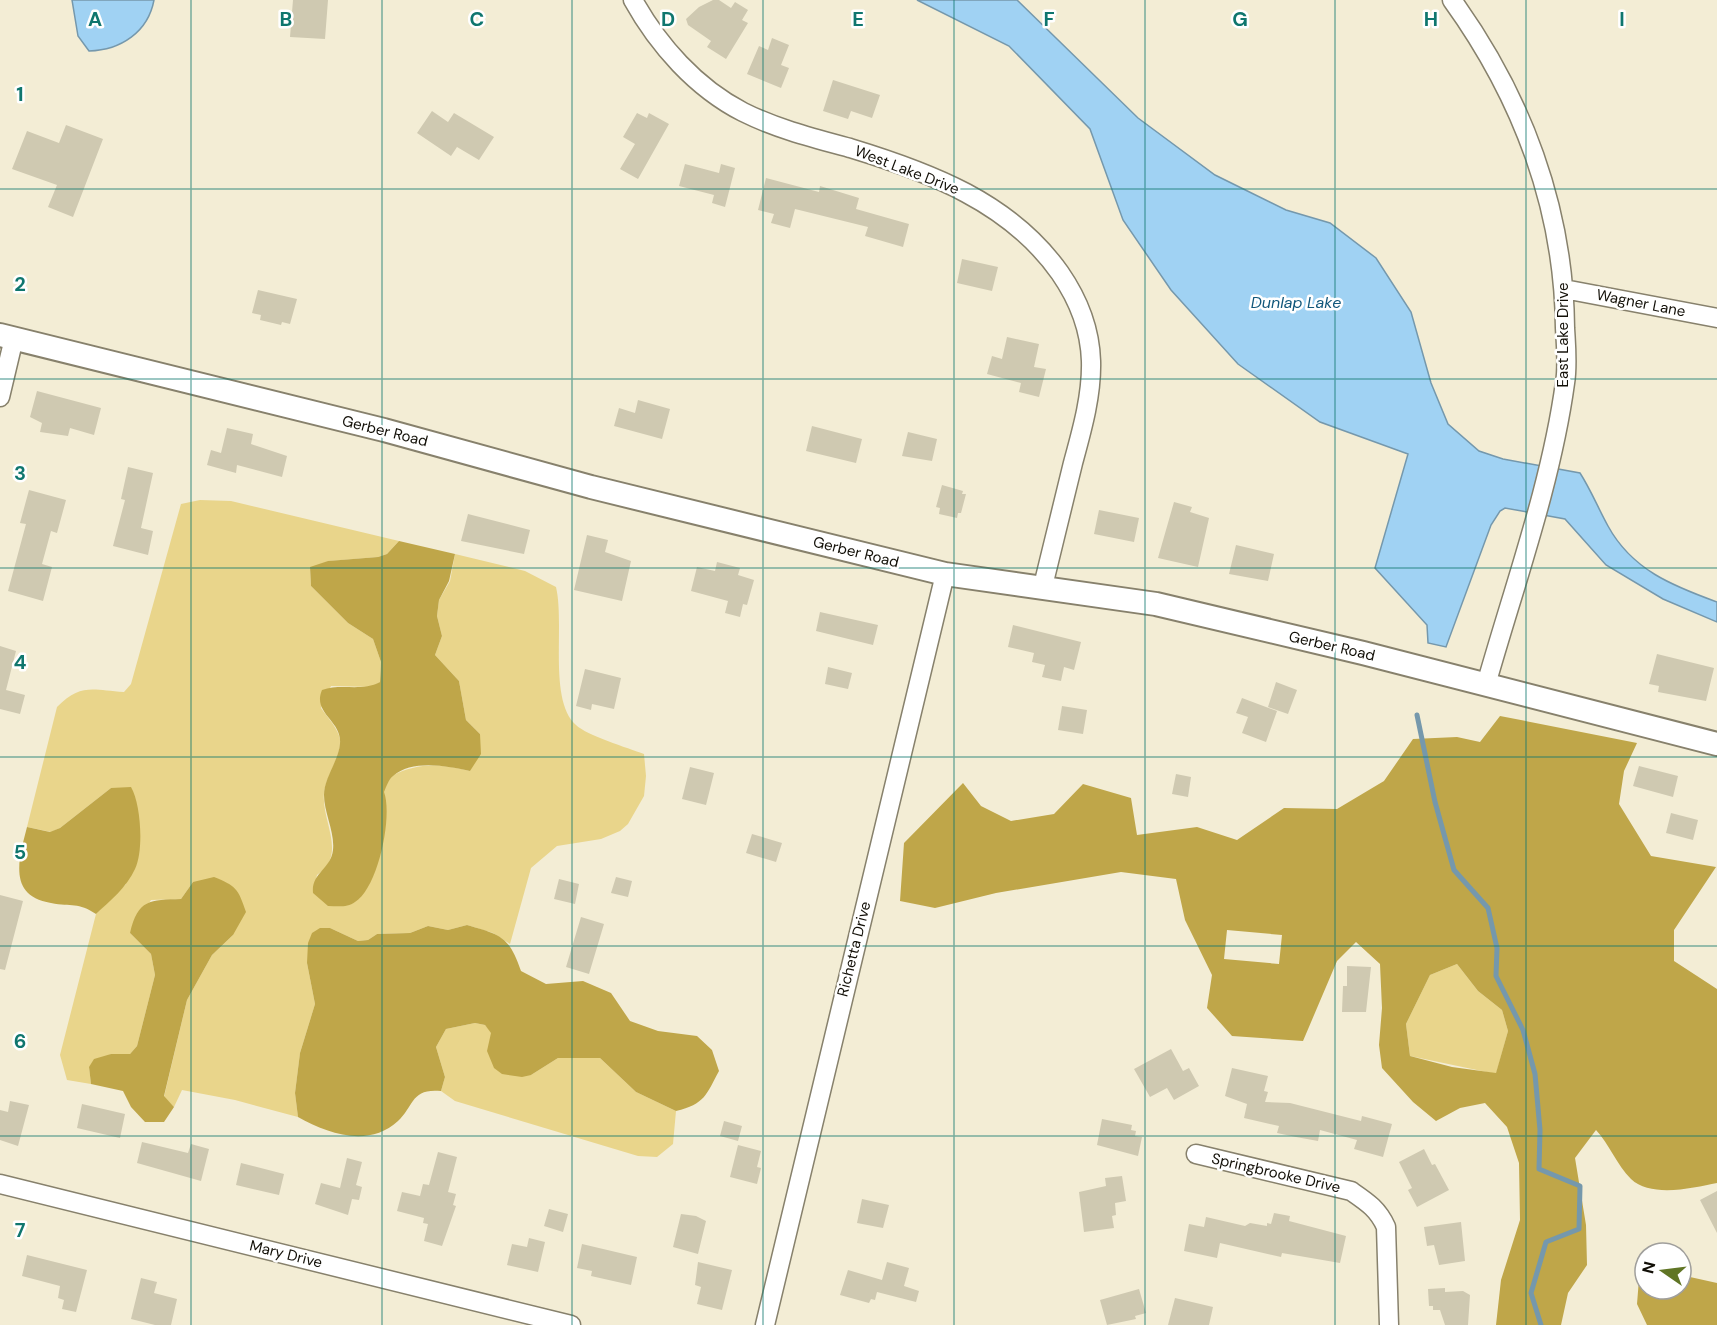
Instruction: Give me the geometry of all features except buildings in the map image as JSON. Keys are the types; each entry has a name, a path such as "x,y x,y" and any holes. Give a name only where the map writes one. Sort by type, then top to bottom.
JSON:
{"street":[{"name":"West Lake Drive","path":"633,0 663,45 712,93 741,111 777,127 873,155 956,187 1013,223 1039,246 1063,278 1085,324 1091,375 1085,417 1043,586"},
{"name":"East Lake Drive","path":"1452,0 1514,102 1537,159 1559,242 1564,289 1566,381 1552,450 1486,685"},
{"name":"Wagner Lane","path":"1564,289 1717,318"},
{"name":"Gerber Road","path":"7,337 384,430 591,487 945,574 1043,586 1156,604 1363,652 1717,744"},
{"path":"0,397 7,337"},
{"name":"Richetta Drive","path":"765,1325 945,574"},
{"name":"Springbrooke Drive","path":"1196,1154 1351,1191 1372,1204 1386,1227 1389,1325"},
{"name":"Mary Drive","path":"0,1184 571,1325"}],"shaded area":[{"path":"200,500 231,501 399,541 387,554 378,557 329,561 310,568 311,586 348,623 373,639 381,662 380,682 371,687 331,686 321,708 335,727 340,746 324,793 331,837 331,858 326,867 317,875 313,893 392,776 421,766 450,767 470,771 480,734 466,720 459,681 435,655 442,636 437,616 439,600 450,581 455,554 525,571 556,587 560,680 567,713 581,729 644,754 646,776 644,796 628,824 620,831 601,839 557,846 531,868 510,944 493,933 467,925 448,930 428,926 410,933 377,934 368,940 358,941 330,928 307,963 315,1004 300,1053 295,1093 298,1117 235,1100 182,1090 174,1107 164,1097 187,1000 212,955 233,935 193,882 181,899 151,900 130,933 151,954 155,975 137,1046 130,1054 111,1054 89,1067 91,1084 67,1080 60,1055 96,914 126,884 111,788 60,828 51,832 27,827 57,707 65,699 80,691 124,692 131,684 181,504"},
{"path":"399,541 455,554 449,581 439,600 437,616 442,636 435,655 459,681 466,720 480,734 481,754 470,771 430,765 410,767 392,777 384,792 386,817 382,851 370,882 363,894 352,904 328,906 313,893 313,886 329,862 333,850 324,795 326,782 340,743 337,729 324,711 320,698 322,690 329,688 366,686 380,682 381,662 373,639 348,623 311,586 310,567 328,561 378,557 387,554"},
{"path":"1500,716 1637,743 1624,771 1619,804 1651,856 1716,867 1674,930 1674,961 1717,989 1717,1183 1672,1190 1639,1185 1626,1173 1596,1130 1575,1158 1586,1225 1587,1265 1568,1293 1561,1325 1496,1325 1501,1280 1520,1220 1519,1163 1507,1127 1485,1103 1460,1108 1436,1121 1413,1102 1382,1068 1379,1045 1382,1008 1380,964 1356,942 1337,961 1303,1041 1232,1036 1207,1008 1212,975 1185,920 1176,879 1121,872 996,893 935,908 900,901 904,843 963,783 981,806 1011,821 1054,814 1083,784 1131,798 1137,835 1197,827 1237,840 1284,808 1337,809 1384,781 1413,739 1457,737 1480,742","holes":["1227,930 1282,935 1279,964 1224,959","1457,964 1478,991 1502,1010 1508,1031 1496,1073 1452,1067 1410,1056 1406,1024 1430,975"]},
{"path":"131,787 139,816 140,851 135,869 128,882 118,893 96,914 79,906 37,899 28,893 22,884 19,863 27,827 50,832 60,828 111,788"},
{"path":"214,877 235,889 246,912 233,935 212,955 187,1000 164,1096 174,1107 164,1122 145,1122 131,1107 123,1091 91,1084 89,1067 94,1059 111,1054 130,1054 137,1046 155,975 151,954 130,933 137,913 153,901 181,899 193,882"},
{"path":"467,925 488,931 502,939 512,950 521,971 546,984 583,981 611,993 630,1021 658,1031 697,1036 712,1050 719,1071 707,1092 699,1102 676,1111 636,1092 600,1058 558,1058 531,1075 522,1077 502,1074 494,1068 487,1051 491,1033 485,1025 475,1023 446,1029 436,1047 445,1077 441,1091 424,1092 418,1095 398,1121 387,1129 374,1134 348,1136 322,1129 298,1117 295,1093 300,1053 315,1004 307,963 308,943 312,933 320,928 330,928 358,941 368,940 377,934 410,933 428,926 448,930"},
{"path":"1457,964 1478,991 1502,1010 1508,1031 1496,1074 1410,1056 1406,1024 1430,975"},
{"path":"475,1023 485,1025 531,1075 558,1058 600,1058 636,1092 676,1111 673,1144 657,1157 638,1156 455,1101 441,1091 445,1077 436,1047 446,1029"},
{"path":"1693,1278 1717,1283 1717,1325 1647,1325 1637,1301 1693,1301"}],"water":[{"path":"72,0 154,0 146,21 131,37 112,47 89,51 78,36"},
{"name":"Dunlap Lake","path":"917,0 1017,0 1138,118 1215,175 1286,210 1330,223 1376,258 1411,312 1431,383 1448,424 1479,451 1503,459 1580,473 1608,526 1629,554 1655,575 1717,602 1717,622 1663,599 1606,565 1565,519 1505,508 1500,511 1491,525 1446,647 1428,643 1427,625 1375,568 1408,454 1320,422 1238,364 1171,290 1123,220 1090,129 1009,46"}],"waterway":[{"path":"1417,715 1435,802 1454,870 1488,908 1497,948 1496,976 1523,1030 1535,1074 1540,1130 1539,1169 1580,1186 1579,1229 1546,1242 1531,1293 1541,1325"}]}
